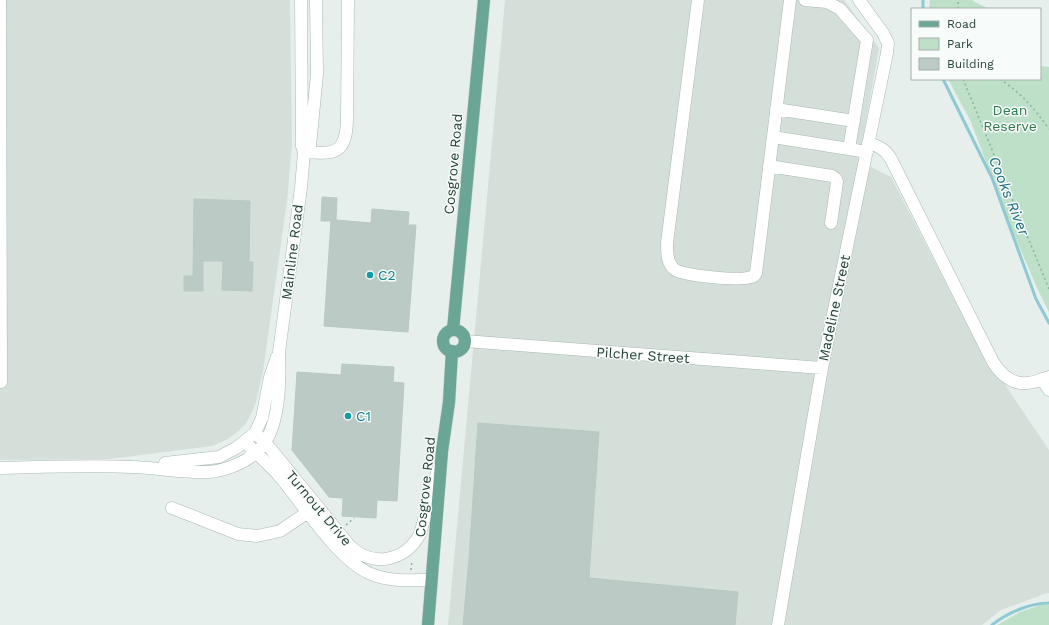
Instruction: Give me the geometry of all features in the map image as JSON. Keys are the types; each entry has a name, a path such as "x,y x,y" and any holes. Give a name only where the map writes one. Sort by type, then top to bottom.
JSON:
{"main road":[{"name":"Cosgrove Road","path":"453,330 484,0"},
{"path":"453,330 461,333 465,341 462,348 456,351 446,348 444,342 447,333 453,330"},
{"name":"Cosgrove Road","path":"428,625 442,451 449,402 452,351"}],"street":[{"path":"0,0 0,382"},
{"name":"Mainline Road","path":"0,468 132,467 209,472 234,466 255,452 265,442 276,411 280,379 279,352 301,188 304,152 302,146 301,0"},
{"name":"Mainline Road","path":"304,152 310,146 316,74 316,0"},
{"path":"304,152 332,152 341,146 345,139 347,125 348,0"},
{"path":"698,0 667,243 667,256 669,262 675,270 686,274 737,279 752,277 756,274 790,0"},
{"path":"805,0 827,2 840,9 867,40 849,149"},
{"name":"Madeline Street","path":"778,625 822,368 887,53 888,43 883,33 859,0"},
{"path":"776,109 854,121"},
{"path":"773,137 849,149 867,148 878,145 887,152 998,371 1005,377 1027,384 1045,378 1049,390"},
{"path":"769,166 832,176 836,179 837,182 831,223"},
{"name":"Pilcher Street","path":"465,341 822,368"},
{"name":"Mainline Road","path":"132,467 219,457 245,442 255,433 262,418 270,377 279,352"},
{"name":"Turnout Drive","path":"255,433 265,442 347,559 362,570 388,579 431,580"},
{"name":"Turnout Drive","path":"245,442 349,545 360,554 383,559 398,556 410,548 420,534 442,451"},
{"path":"172,508 238,534 258,536 280,531 312,509"}],"path":[{"path":"963,80 1049,289"},
{"path":"1001,80 1015,90 1032,107 1049,129"},
{"path":"343,527 354,518"},
{"path":"410,573 412,559"}],"shaded area":[{"path":"0,0 290,0 292,144 287,201 263,371 256,402 250,416 245,425 226,440 212,446 109,459 0,460"},
{"path":"505,0 844,0 879,48 859,161 891,177 975,340 1049,450 1049,593 1001,610 982,625 448,625"}],"green space":[{"path":"930,0 973,0 987,8 929,8"},
{"name":"Dean Reserve","path":"1041,66 1049,67 1049,312 1009,223 971,122 949,80 1041,80"},
{"path":"1041,605 1049,605 1049,625 997,625 1020,612"}],"building":[{"name":"C2","path":"322,197 337,198 336,220 371,223 372,209 409,212 408,225 416,225 408,332 324,326 331,221 321,221"},
{"path":"194,199 250,201 249,262 253,262 252,291 222,290 223,261 203,261 203,291 184,291 184,276 193,276"},
{"name":"C1","path":"342,364 394,367 393,382 404,383 397,501 377,500 376,518 342,516 343,498 329,497 292,450 297,372 341,375"},
{"path":"478,423 599,432 589,578 738,592 735,625 463,625"}],"waterway":[{"name":"Cooks River","path":"923,0 923,8"},
{"name":"Cooks River","path":"943,80 992,178 1036,299 1049,323"},
{"path":"992,625 1005,616 1019,610 1042,603 1049,603"}],"place":[{"name":"C2","path":"370,275"},
{"name":"C1","path":"348,416"}]}
